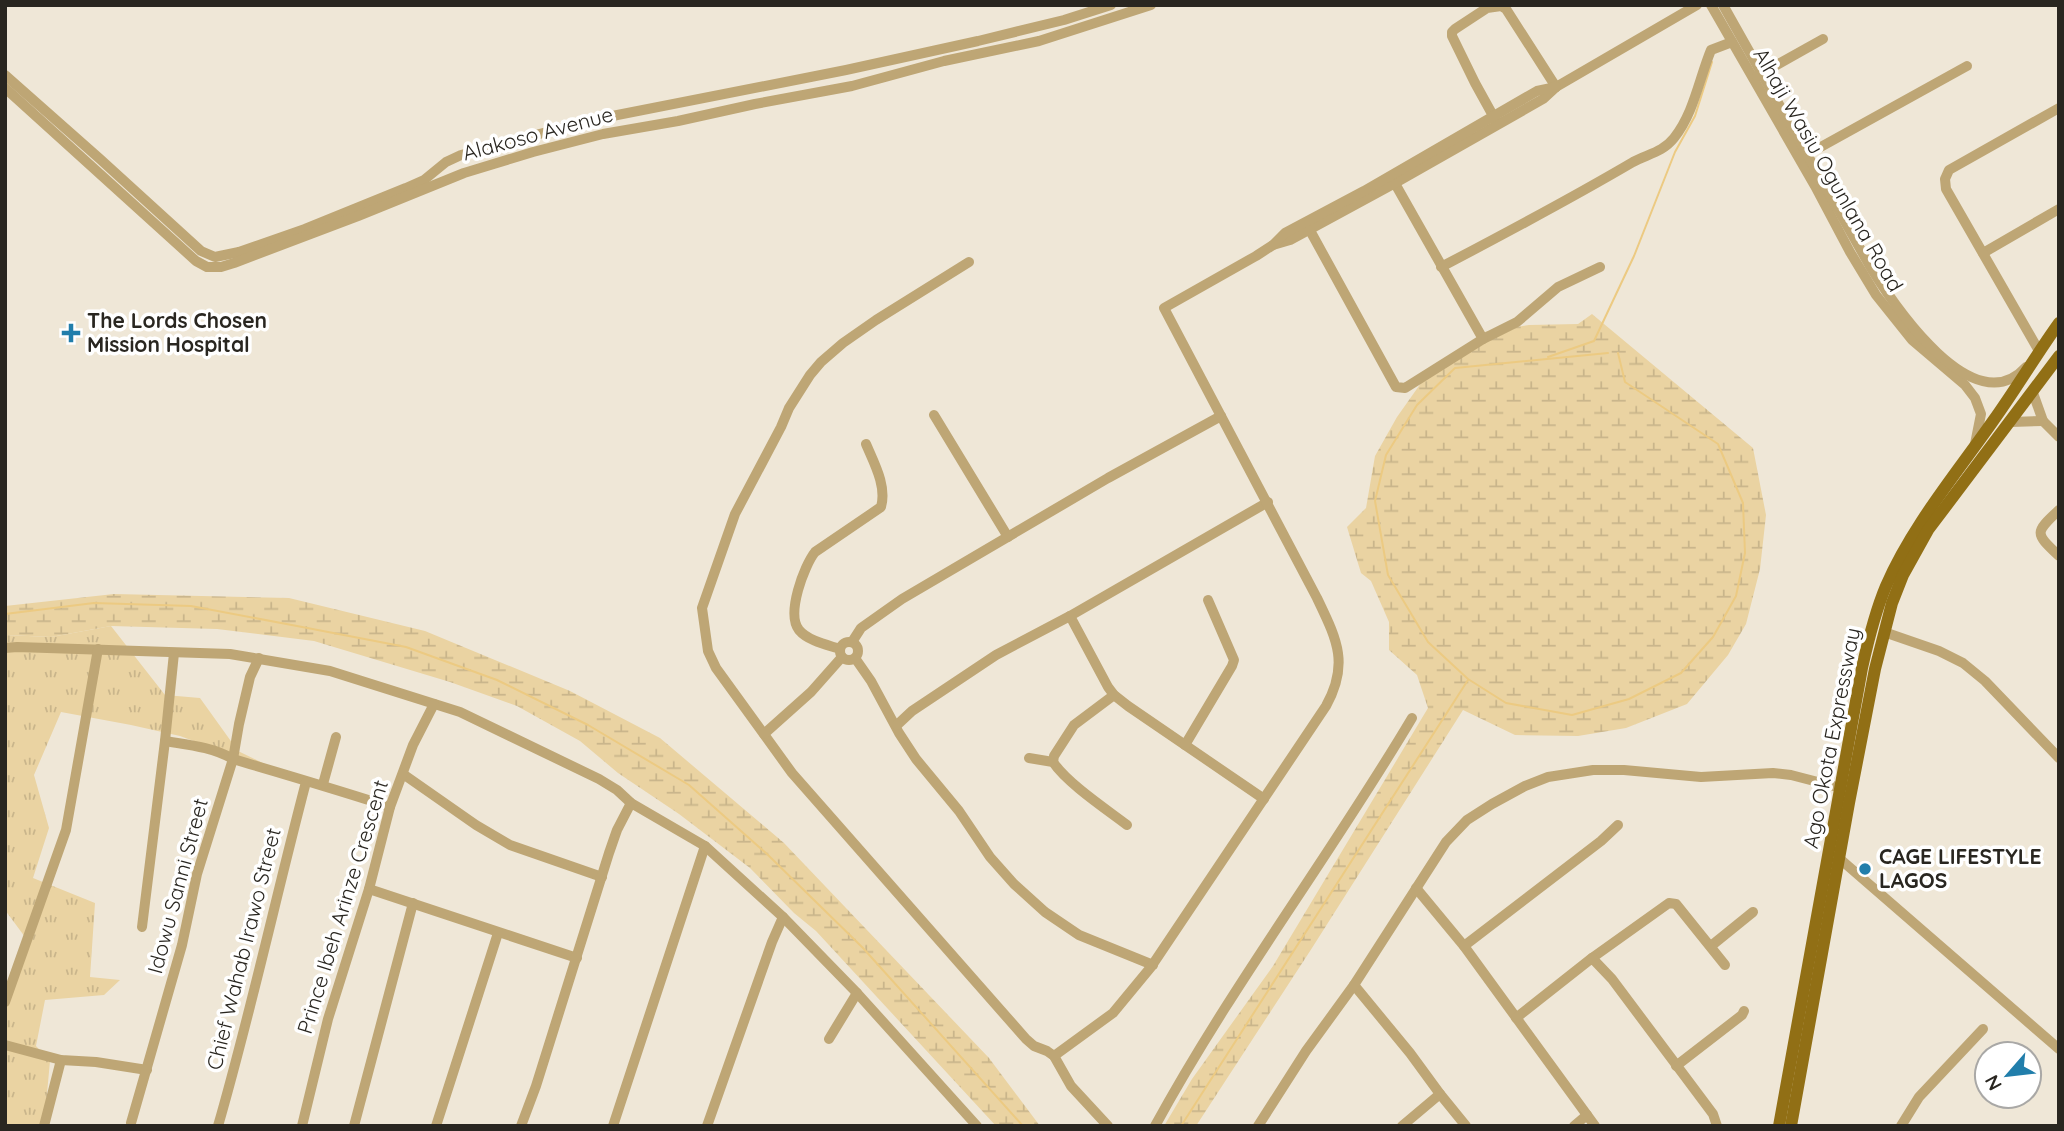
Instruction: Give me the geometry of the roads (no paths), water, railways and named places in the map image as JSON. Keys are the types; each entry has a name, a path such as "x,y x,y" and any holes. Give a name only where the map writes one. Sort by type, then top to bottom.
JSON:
{"main road":[{"name":"Ago Okota Expressway","path":"1779,1126 1869,636 1885,589 1905,547 2059,323"},
{"name":"Ago Okota Expressway","path":"1791,1126 1868,709 1884,632 1903,575 1928,530 2059,356"}],"street":[{"name":"Alakoso Avenue","path":"5,75 201,251 215,257 224,257 270,242 407,188 458,157 592,120 846,70 1022,31 1111,5"},
{"name":"Alakoso Avenue","path":"5,88 196,261 207,267 221,267 277,249 464,173 603,134 852,86 944,61 1039,41 1152,5"},
{"path":"1054,1056 1113,1013 1153,965 1331,696 1336,686 1340,663 1336,638 1268,502 1164,308 1273,245 1283,243 1307,226 1495,120 1536,91 1556,87 1697,5"},
{"name":"Alhaji Wasiu Ogunlana Road","path":"1711,5 1732,42 1808,154 1882,288 1913,328 1967,376 1984,382 1993,383 2012,378 2037,354"},
{"name":"Alhaji Wasiu Ogunlana Road","path":"1723,5 1757,76 1854,260 1876,295 1912,340 1965,385 1975,398 1981,422 1975,448"},
{"path":"1495,120 1452,36 1455,29 1487,8 1501,6 1506,9 1556,87"},
{"path":"1757,76 1823,39"},
{"path":"1441,267 1639,159 1666,147 1685,121 1711,50 1732,42"},
{"path":"939,49 944,61"},
{"path":"1808,154 1967,66"},
{"path":"750,89 755,104"},
{"path":"2037,354 1947,189 1946,174 2059,108"},
{"path":"458,157 464,173"},
{"path":"1393,179 1483,339"},
{"path":"1983,253 2059,209"},
{"path":"1307,226 1396,387 1405,388 1483,339 1517,322 1558,287 1600,267"},
{"path":"969,262 843,343 810,375 789,408 735,514 702,608 708,651 716,668 792,772 1026,1039 1054,1056 1072,1086 1108,1126"},
{"path":"2032,393 2043,421 2059,437"},
{"path":"934,415 1008,537"},
{"path":"852,642 861,628 901,598 1221,416"},
{"path":"2011,422 2043,421"},
{"path":"855,658 847,660 841,653 799,630 795,606 803,576 815,552 881,508 883,494 866,444"},
{"path":"897,725 912,711 996,655 1070,616 1268,502"},
{"path":"2059,510 2041,527 2040,532 2043,541 2059,556"},
{"path":"1185,745 1234,660 1208,600"},
{"path":"1070,616 1114,695 1264,799"},
{"path":"1884,632 1939,651 1963,663 2059,758"},
{"path":"764,734 811,692 841,653 843,643 852,642"},
{"path":"852,642 858,649 855,658"},
{"path":"5,648 201,652 259,658 355,678 460,712 599,779 631,803 705,846 783,917 857,993 977,1126"},
{"path":"5,1002 66,830 98,649"},
{"path":"142,928 174,653"},
{"name":"Idowu Sanni Street","path":"131,1123 182,946 197,874 233,759 250,677 259,658"},
{"path":"855,658 872,681 916,759 960,811 981,846 1027,897 1079,935 1153,965"},
{"path":"1053,762 1074,725 1114,695"},
{"name":"Prince Ibeh Arinze Crescent","path":"302,1126 328,1019 369,889 390,807 413,745 434,705"},
{"path":"1155,1126 1227,1003 1322,862 1412,718"},
{"path":"323,784 335,737"},
{"path":"165,741 202,747 390,807"},
{"path":"1029,758 1053,762 1084,793 1127,825"},
{"path":"1264,1123 1306,1051 1354,985 1447,842 1467,820 1525,786 1548,777 1593,770 1624,770 1701,778 1773,773 1841,788"},
{"path":"403,774 476,825 510,845 602,877"},
{"name":"Chief Wahab Irawo Street","path":"218,1126 306,782"},
{"path":"521,1126 617,830 631,803"},
{"path":"1464,946 1618,825"},
{"path":"613,1126 705,846"},
{"path":"1840,859 2059,1049"},
{"path":"1416,888 1464,946 1595,1126"},
{"path":"369,889 577,958"},
{"path":"354,1126 414,903"},
{"path":"1516,1018 1592,958 1669,903 1676,904 1725,965"},
{"path":"1711,946 1753,912"},
{"path":"707,1126 783,917"},
{"path":"436,1126 498,933"},
{"path":"1592,958 1612,979 1713,1114 1717,1126"},
{"path":"1354,985 1466,1126"},
{"path":"829,1039 857,993"},
{"path":"1676,1066 1744,1011"},
{"path":"1901,1126 1919,1097 1983,1029"},
{"path":"5,1045 61,1060 147,1070"},
{"path":"44,1126 61,1060"},
{"path":"1402,1126 1440,1094"},
{"path":"1574,1126 1587,1115"}],"waterway":[{"path":"1548,357 1594,341 1634,256 1675,152 1695,116 1712,62"},
{"path":"1608,353 1455,368 1417,405 1386,455 1375,501 1388,575 1428,642 1468,679 1506,703 1572,715 1629,699 1681,673 1713,637 1736,596 1745,553 1743,503 1718,444 1625,382 1618,353"},
{"path":"5,614 94,603 191,606 297,626 406,647 497,680 588,725 689,785 767,854 863,948 1023,1126"},
{"path":"1181,1126 1468,680"}],"place":[{"name":"The Lords Chosen Mission Hospital","path":"71,333"},
{"name":"CAGE LIFESTYLE LAGOS","path":"1865,869"}]}
